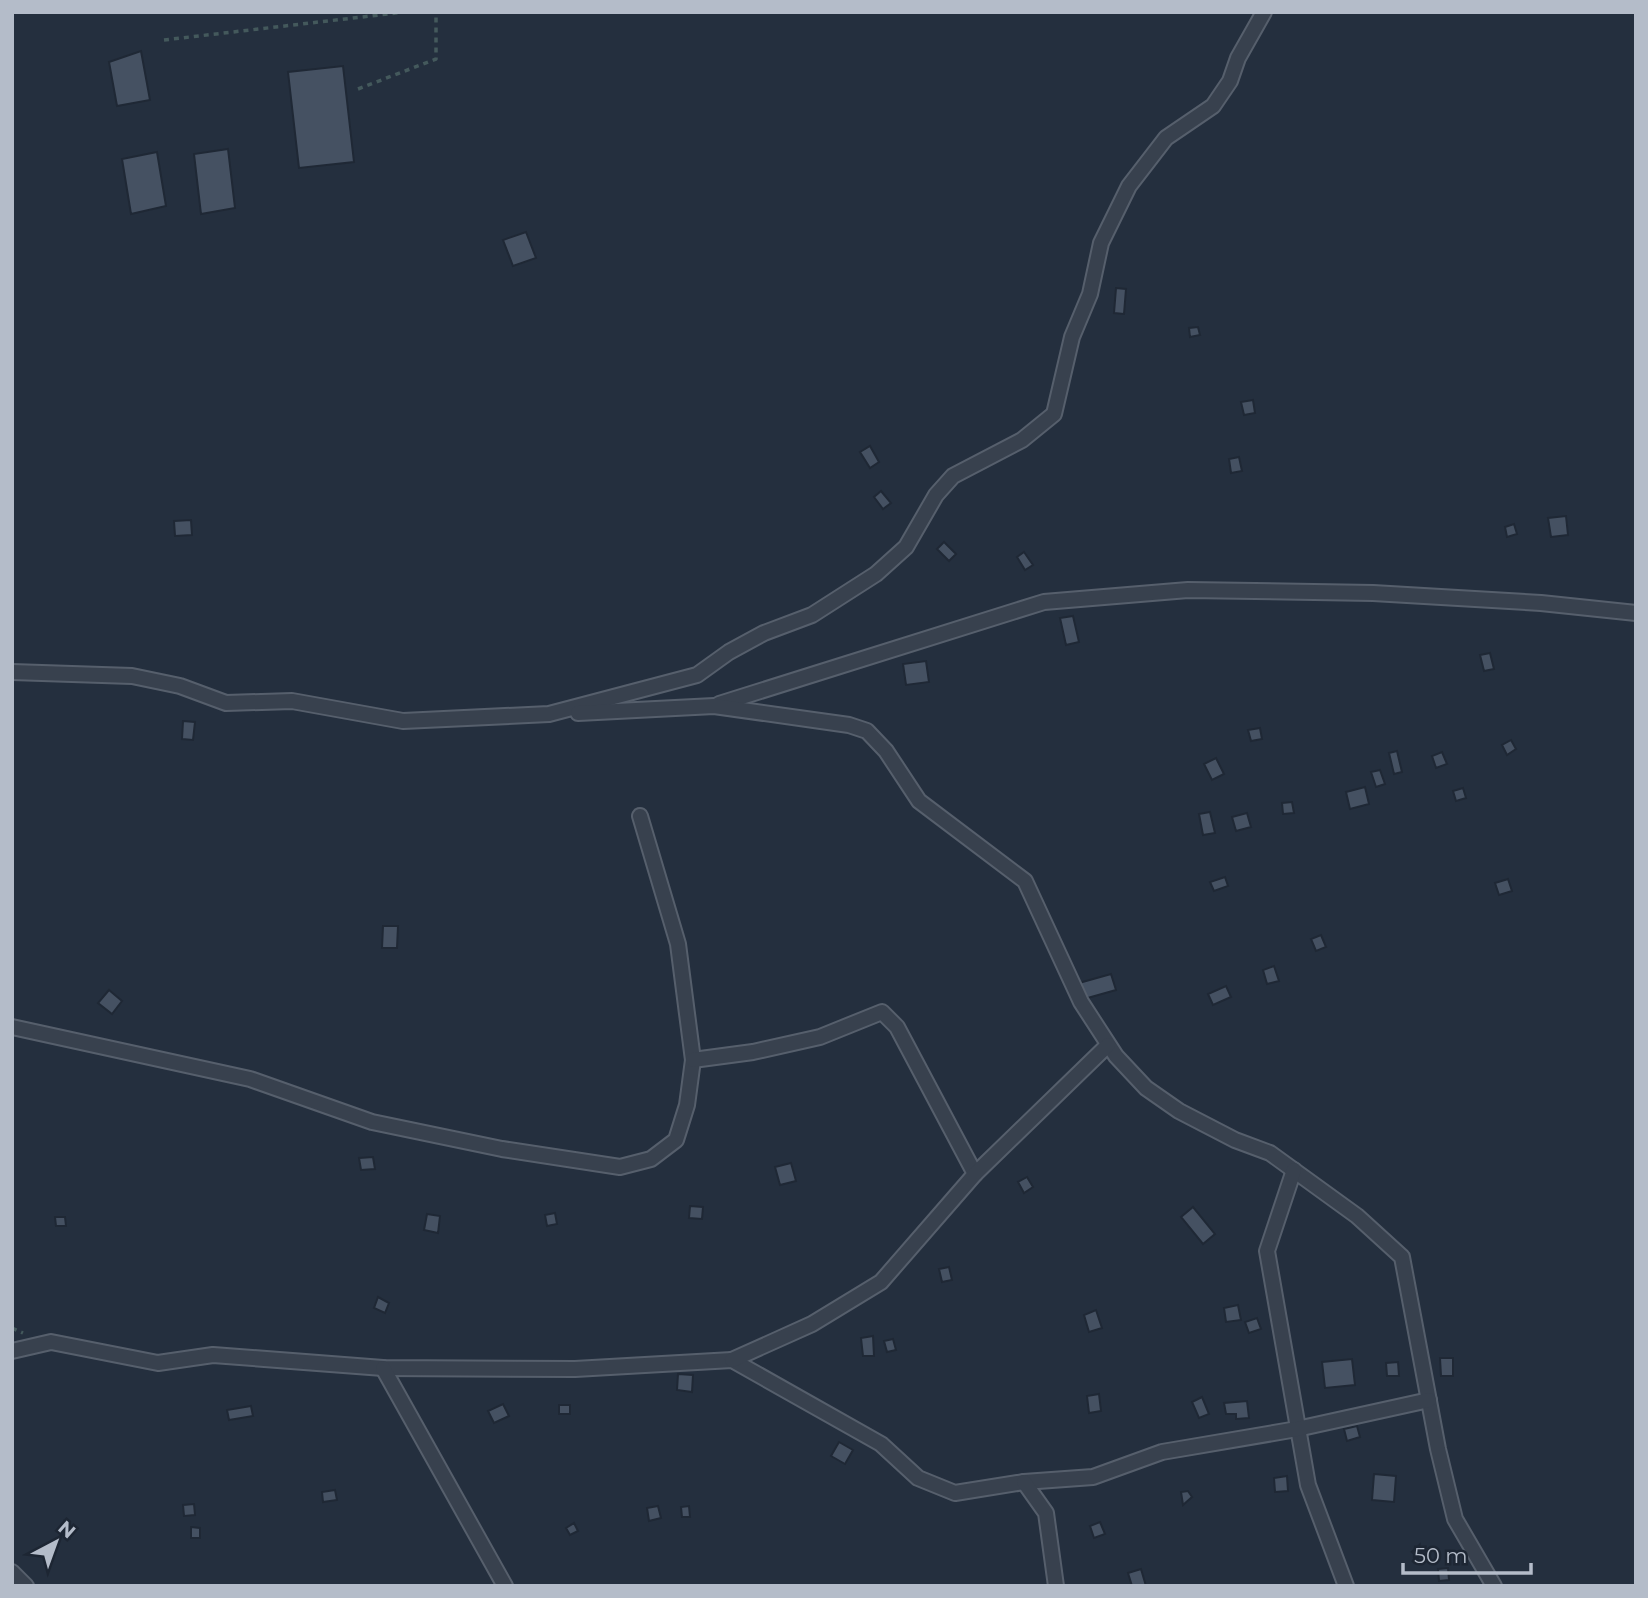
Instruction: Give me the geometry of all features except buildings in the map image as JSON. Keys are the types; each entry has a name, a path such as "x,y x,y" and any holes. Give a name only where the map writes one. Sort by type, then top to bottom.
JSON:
{"street":[{"path":"549,714 697,674 764,633 812,615 848,593 906,547 936,495 953,476 1022,440 1054,414 1072,337 1090,294 1101,243 1129,186 1166,138 1213,106 1230,81 1237,58 1264,12"},
{"path":"714,706 1044,602 1188,590 1373,593 1541,603 1636,612"},
{"path":"12,673 132,676 180,686 226,703 292,701 403,721 714,706 849,725 867,731 886,751 919,802 1025,881 1062,965 1108,1045 1146,1088 1179,1111 1235,1140 1270,1153 1357,1216 1402,1257 1455,1519 1494,1586"},
{"path":"12,1027 250,1079 372,1122 502,1149 620,1167 651,1159 676,1140 687,1105 693,1060 678,944 640,816"},
{"path":"693,1060 753,1052 820,1037 883,1012 897,1027 975,1174"},
{"path":"12,1351 51,1342 158,1363 213,1355 383,1368 575,1368 732,1360 812,1324 881,1282 975,1174 1108,1045"},
{"path":"1294,1170 1267,1251 1307,1485 1346,1586"},
{"path":"732,1360 881,1444 918,1478 954,1493 1024,1482 1093,1477 1162,1452 1297,1429 1429,1400"},
{"path":"383,1368 505,1586"},
{"path":"1024,1482 1046,1513 1056,1586"},
{"path":"12,1572 26,1586"}],"path":[{"path":"164,40 405,12"},
{"path":"358,89 436,59 436,12"}]}
